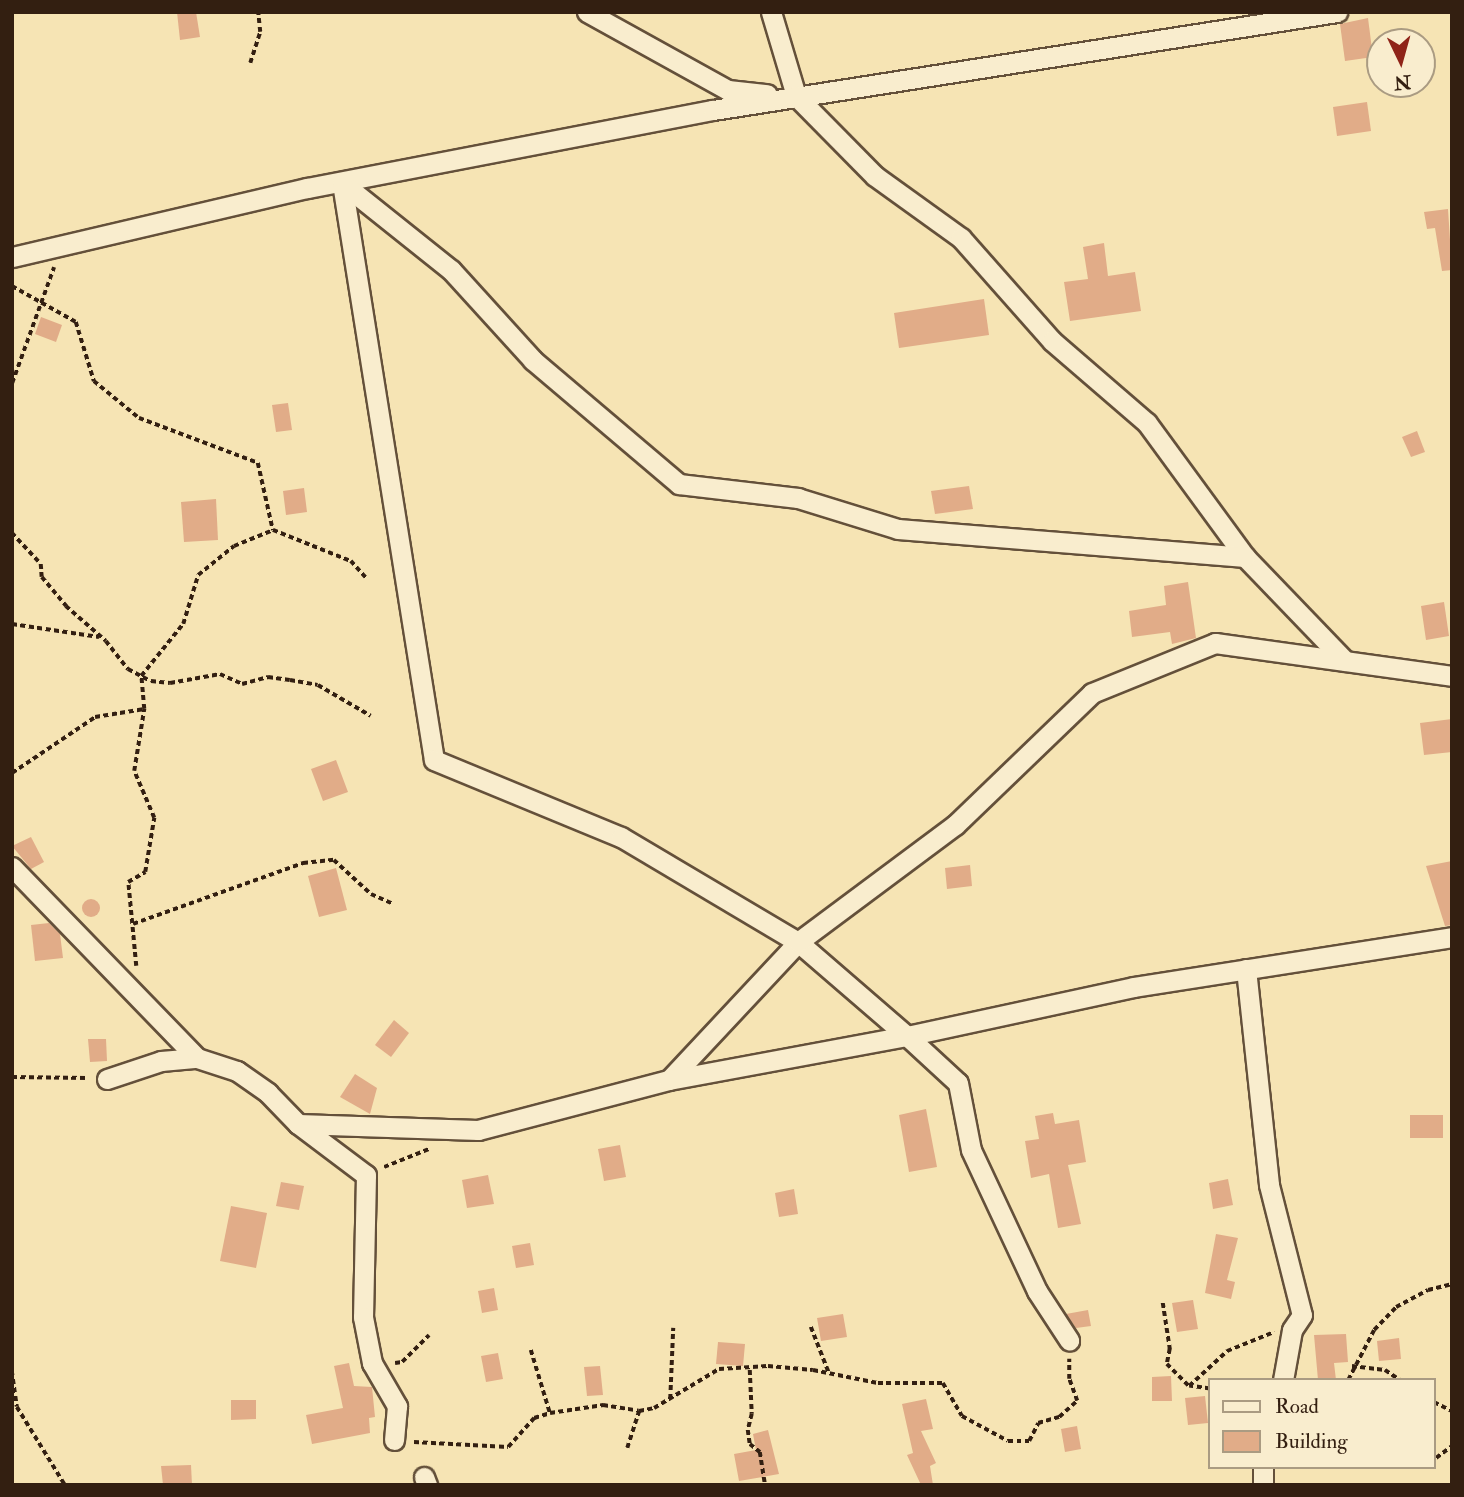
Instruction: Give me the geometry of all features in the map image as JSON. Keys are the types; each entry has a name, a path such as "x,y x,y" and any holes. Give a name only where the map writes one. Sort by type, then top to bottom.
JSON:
{"street":[{"path":"587,12 728,90 796,96"},
{"path":"771,12 796,96 875,176 961,238 1052,341 1147,423 1245,557 1345,662"},
{"path":"12,257 342,183 796,96 1337,12"},
{"path":"342,183 451,270 533,360 679,484 798,498 898,529 1245,557"},
{"path":"342,183 434,760 621,837 798,942 907,1036 958,1083 971,1150 1037,1291 1069,1340"},
{"path":"669,1080 798,942 955,825 1092,693 1215,643 1452,676"},
{"path":"12,867 197,1058"},
{"path":"298,1124 478,1130 669,1080 907,1036 1134,987 1452,937"},
{"path":"1246,969 1269,1185 1303,1315 1292,1330 1283,1378"},
{"path":"107,1079 161,1061 197,1058 237,1071 268,1093 298,1124 366,1175 363,1317 372,1363 397,1406 394,1440"}],"path":[{"path":"250,63 260,32 258,12"},
{"path":"12,383 63,246"},
{"path":"12,286 76,322 94,381 139,418 258,463 273,530"},
{"path":"139,997 128,881 145,872 155,818 134,771 144,709 141,676 183,624 198,575 234,546 273,530 351,561 368,580"},
{"path":"12,533 41,564 42,577 66,606 101,637 128,669 141,676 170,683 220,674 242,684 268,677 318,685 371,716"},
{"path":"12,624 101,637"},
{"path":"12,773 95,718 144,709"},
{"path":"134,924 303,863 334,860 371,894 393,904"},
{"path":"12,1077 107,1079"},
{"path":"366,1175 432,1147"},
{"path":"1349,1378 1352,1366 1374,1330 1396,1307 1428,1290 1452,1284"},
{"path":"1163,1303 1170,1349 1167,1364 1189,1386 1208,1389"},
{"path":"811,1327 829,1373"},
{"path":"670,1399 673,1328"},
{"path":"1189,1386 1227,1351 1270,1332 1292,1330"},
{"path":"372,1363 402,1362 429,1335"},
{"path":"394,1440 508,1447 534,1418 550,1413 603,1405 639,1411 670,1399 719,1369 750,1370 768,1366 829,1373 877,1383 943,1383 962,1416 1008,1441 1029,1441 1038,1423 1059,1417 1077,1401 1069,1379 1069,1340"},
{"path":"531,1350 550,1413"},
{"path":"1352,1366 1385,1370 1397,1378"},
{"path":"750,1370 752,1414 748,1430 750,1444 760,1452 765,1485"},
{"path":"12,1371 17,1406 65,1485"},
{"path":"1436,1403 1452,1411"},
{"path":"627,1448 639,1411"},
{"path":"1436,1458 1452,1446"}],"building":[{"path":"177,12 196,12 200,37 180,40"},
{"path":"1368,18 1366,58 1345,61 1340,24"},
{"path":"1367,102 1371,131 1337,136 1333,107"},
{"path":"1448,209 1452,270 1442,271 1435,228 1427,229 1424,212"},
{"path":"1104,243 1108,276 1135,272 1141,311 1070,321 1064,282 1088,279 1083,247"},
{"path":"984,299 989,335 899,348 894,313"},
{"path":"41,317 62,325 56,342 35,334"},
{"path":"288,403 292,430 276,432 272,405"},
{"path":"1417,431 1425,452 1411,457 1402,437"},
{"path":"969,486 973,509 935,514 931,491"},
{"path":"304,488 307,512 286,515 283,491"},
{"path":"216,499 218,540 184,542 181,502"},
{"path":"1188,582 1196,638 1172,644 1170,632 1132,637 1129,611 1166,605 1164,586"},
{"path":"1444,602 1449,636 1426,640 1421,606"},
{"path":"1452,719 1452,752 1424,755 1420,723"},
{"path":"336,760 348,792 323,801 311,769"},
{"path":"31,837 44,862 31,869 12,846"},
{"path":"1452,861 1452,925 1445,926 1426,866"},
{"path":"970,865 972,886 947,889 945,868"},
{"path":"336,868 347,910 319,917 308,876"},
{"path":"91,899 97,902 100,908 97,914 91,917 85,914 82,908 85,902"},
{"path":"49,923 60,934 63,958 35,961 31,925"},
{"path":"394,1020 409,1033 391,1057 375,1045"},
{"path":"88,1039 106,1039 107,1061 90,1062"},
{"path":"355,1074 377,1088 370,1114 340,1097"},
{"path":"926,1109 937,1167 909,1172 899,1115"},
{"path":"1053,1113 1055,1124 1079,1120 1086,1162 1068,1165 1081,1224 1058,1228 1049,1174 1031,1178 1025,1141 1039,1139 1035,1116"},
{"path":"1410,1115 1443,1115 1443,1138 1410,1138"},
{"path":"620,1145 626,1177 604,1181 598,1149"},
{"path":"488,1175 494,1204 467,1208 462,1180"},
{"path":"1228,1179 1233,1205 1213,1209 1209,1183"},
{"path":"281,1182 304,1186 299,1210 276,1206"},
{"path":"794,1189 798,1214 779,1217 775,1193"},
{"path":"231,1206 267,1213 256,1268 220,1261"},
{"path":"1216,1234 1238,1238 1227,1280 1235,1282 1231,1299 1205,1293"},
{"path":"530,1243 534,1265 516,1268 512,1246"},
{"path":"494,1288 498,1310 482,1313 478,1291"},
{"path":"1193,1300 1198,1329 1177,1332 1172,1303"},
{"path":"1088,1310 1091,1326 1076,1328 1066,1314"},
{"path":"843,1314 847,1337 821,1341 817,1318"},
{"path":"1346,1334 1348,1362 1334,1363 1336,1378 1318,1378 1314,1335"},
{"path":"1399,1338 1401,1359 1379,1361 1377,1341"},
{"path":"718,1342 745,1344 743,1366 716,1364"},
{"path":"498,1353 503,1379 486,1382 481,1356"},
{"path":"349,1363 354,1386 372,1387 375,1417 369,1418 370,1433 312,1444 306,1415 343,1408 334,1366"},
{"path":"600,1366 603,1395 587,1396 584,1367"},
{"path":"1171,1376 1172,1401 1152,1401 1152,1377"},
{"path":"1205,1396 1208,1423 1188,1425 1185,1398"},
{"path":"926,1399 933,1429 921,1431 936,1463 930,1466 933,1485 921,1485 907,1455 913,1453 902,1404"},
{"path":"231,1400 256,1400 256,1419 231,1420"},
{"path":"1077,1426 1081,1449 1065,1452 1061,1429"},
{"path":"768,1430 779,1474 739,1481 734,1454 756,1450 753,1434"},
{"path":"191,1465 192,1485 163,1485 161,1466"}]}
